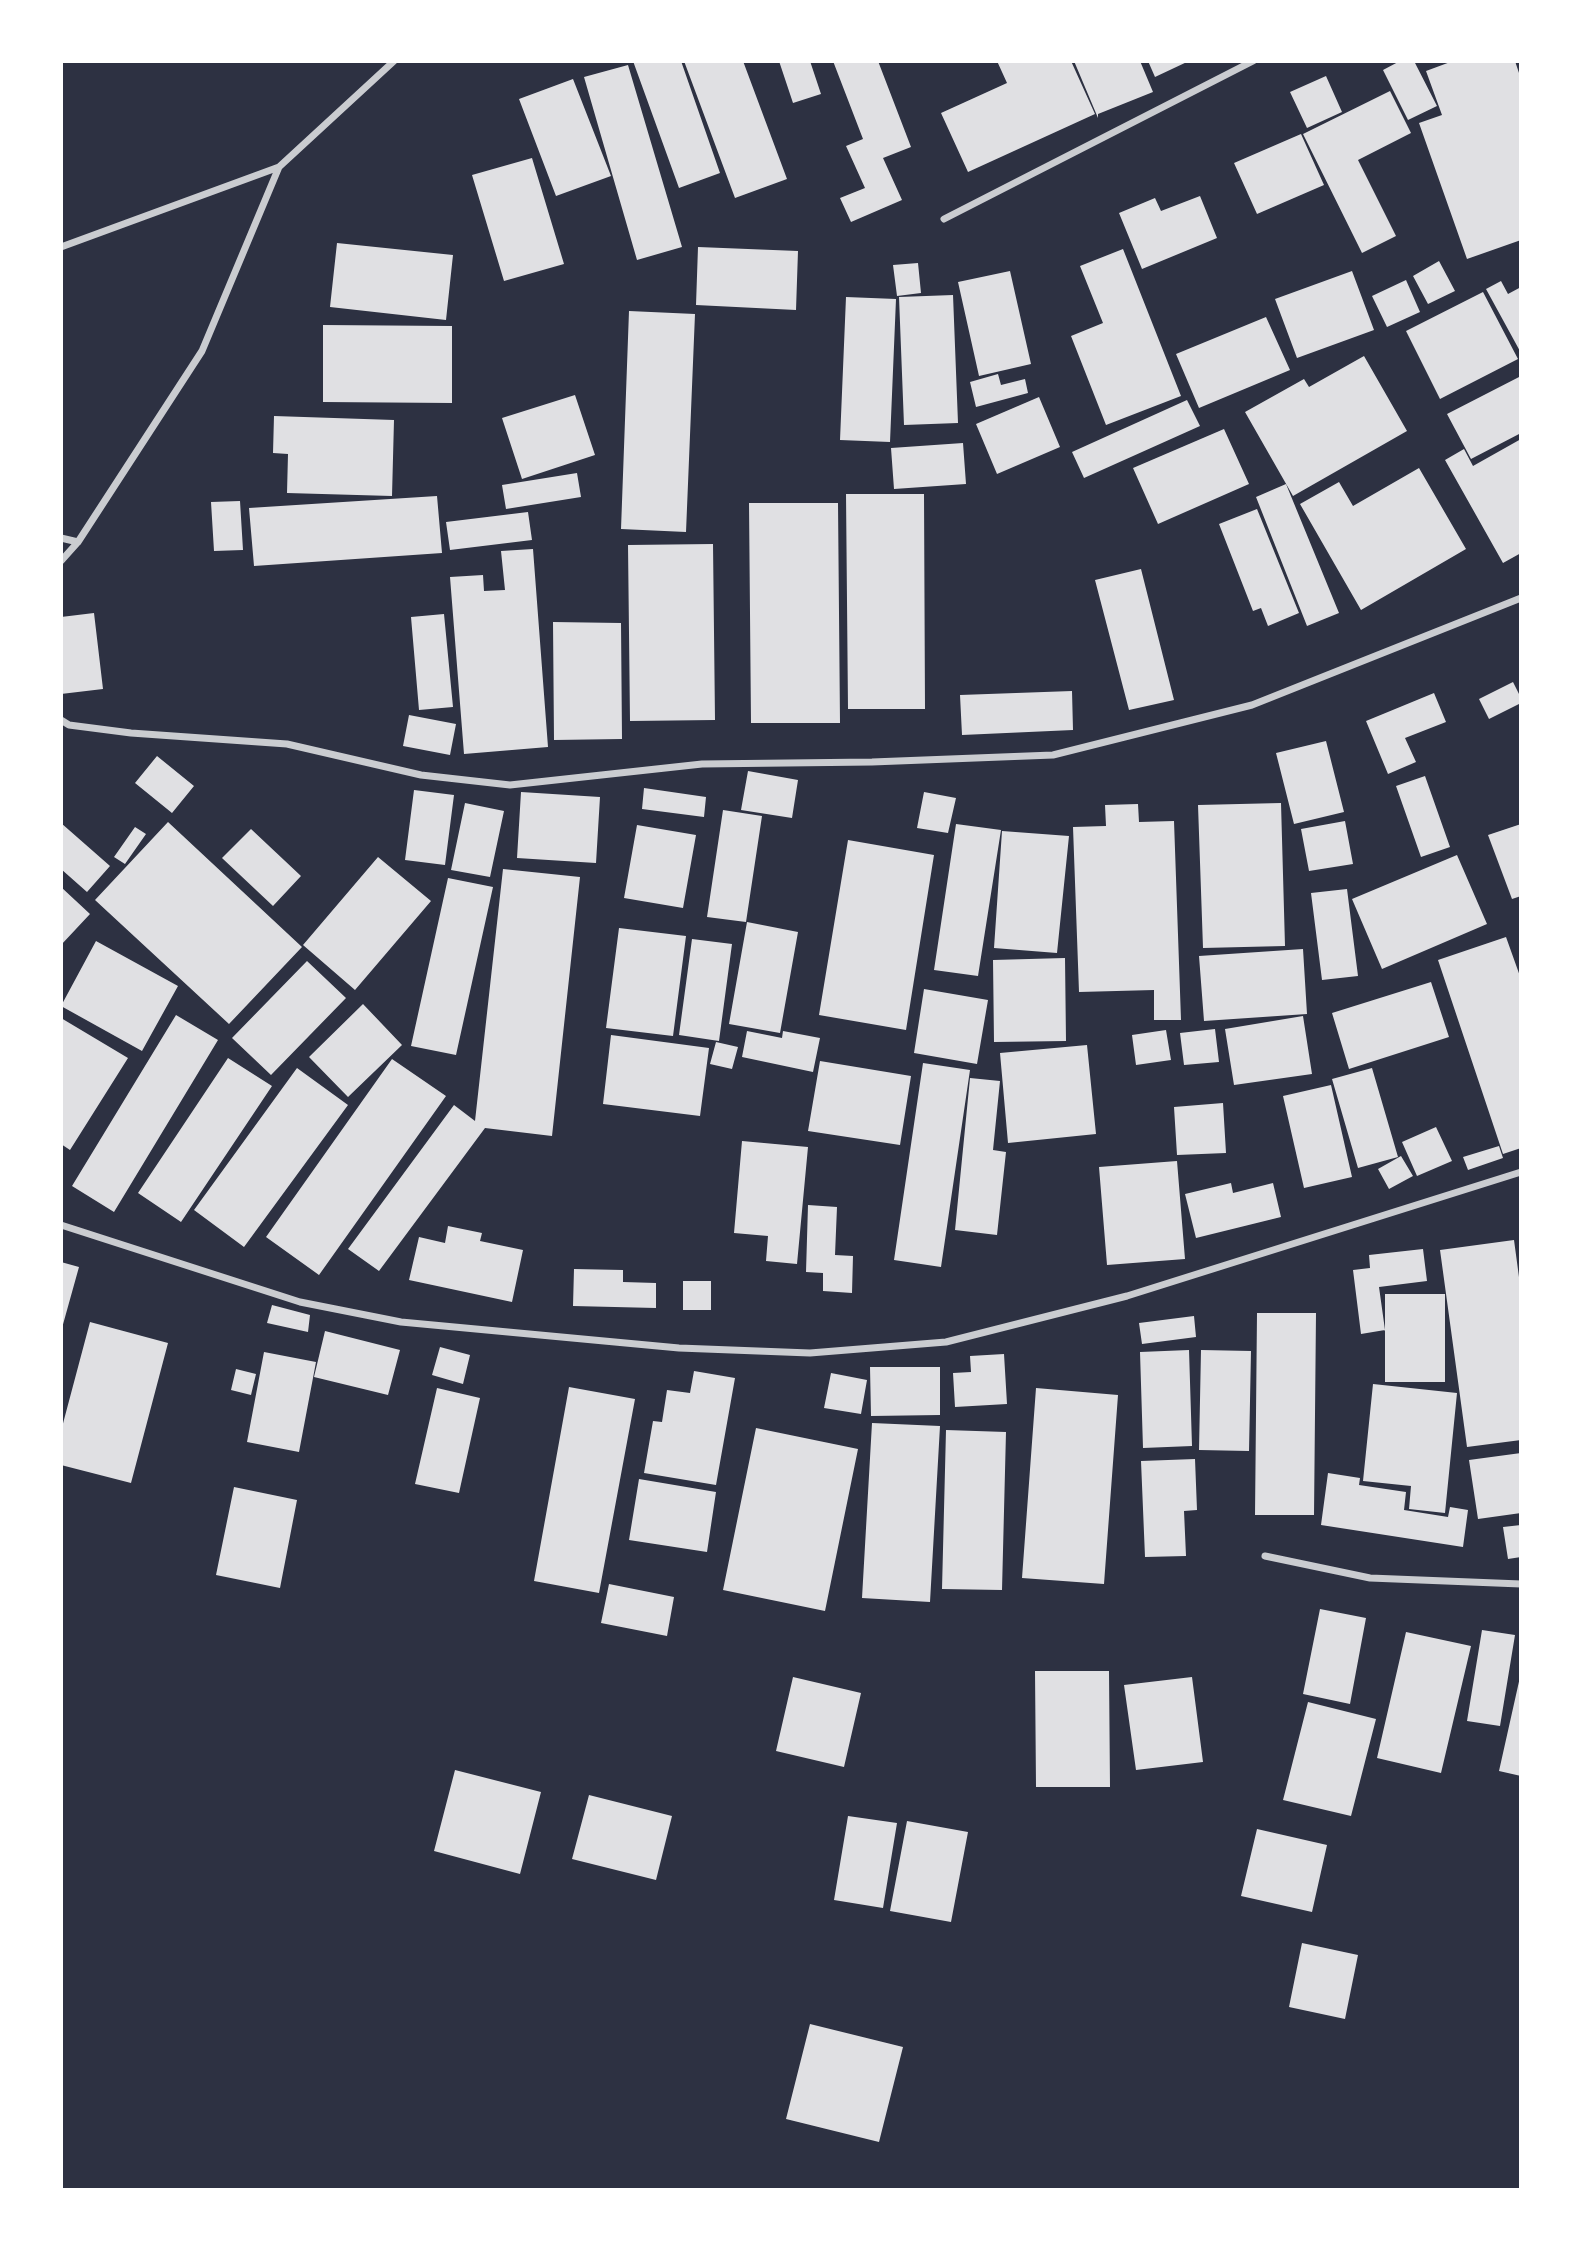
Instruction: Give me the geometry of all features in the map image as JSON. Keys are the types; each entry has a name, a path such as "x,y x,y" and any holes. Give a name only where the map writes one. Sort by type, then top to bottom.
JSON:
{"street":[{"path":"61,247 279,167 394,61"},
{"path":"944,219 1253,61"},
{"path":"61,561 78,542 202,351 279,167"},
{"path":"61,538 78,542"},
{"path":"61,720 69,725 131,733 287,744 421,775 510,785 702,764 872,762 1053,755 1252,705 1521,598"},
{"path":"61,1225 300,1303 401,1322 679,1348 810,1353 946,1342 1115,1300 1521,1172"},
{"path":"1265,1556 1370,1578 1521,1584"}],"building":[{"path":"633,61 681,61 720,173 679,188"},
{"path":"684,61 743,61 787,179 735,198"},
{"path":"779,61 810,61 821,94 793,103"},
{"path":"833,61 878,61 911,147 883,158 902,200 851,222 840,198 865,188 846,146 863,139"},
{"path":"997,61 1071,61 1095,114 968,172 941,113 1007,83"},
{"path":"1074,61 1140,61 1153,92 1098,114 1098,118"},
{"path":"1148,61 1189,61 1155,77"},
{"path":"1400,61 1414,61 1437,106 1408,120 1383,70"},
{"path":"1453,61 1515,61 1521,79 1521,240 1467,259 1419,123 1442,115 1426,71"},
{"path":"628,65 682,247 637,260 584,77"},
{"path":"1326,76 1342,112 1307,128 1290,92"},
{"path":"573,79 611,176 556,196 519,99"},
{"path":"1390,91 1411,133 1358,160 1396,236 1362,253 1303,134"},
{"path":"1301,134 1324,185 1257,214 1234,163"},
{"path":"532,158 564,264 504,281 472,175"},
{"path":"1200,196 1217,238 1142,269 1119,213 1155,198 1161,211"},
{"path":"337,243 453,255 446,320 330,307"},
{"path":"698,247 798,251 796,310 696,305"},
{"path":"1123,249 1181,396 1106,425 1071,336 1103,323 1080,266"},
{"path":"1439,261 1455,291 1428,304 1413,276"},
{"path":"918,263 921,293 897,296 893,265"},
{"path":"1010,271 1031,364 979,376 958,282"},
{"path":"1352,271 1374,330 1297,358 1275,299"},
{"path":"1406,280 1420,312 1387,327 1372,296"},
{"path":"1501,281 1508,294 1521,287 1521,353 1486,289"},
{"path":"1483,292 1518,359 1440,399 1406,331"},
{"path":"953,295 958,423 904,425 899,297"},
{"path":"846,297 896,299 890,442 840,440"},
{"path":"629,311 695,314 686,532 621,529"},
{"path":"1266,317 1290,370 1199,408 1176,354"},
{"path":"323,325 452,326 452,403 323,402"},
{"path":"1364,356 1407,431 1293,496 1245,412 1304,379 1309,387"},
{"path":"998,374 1001,385 1025,379 1028,393 976,407 970,382"},
{"path":"1521,376 1521,433 1471,459 1447,414"},
{"path":"575,395 595,455 522,479 502,418"},
{"path":"1039,397 1060,447 997,474 976,424"},
{"path":"1187,400 1200,426 1084,478 1072,452"},
{"path":"274,416 394,420 392,496 287,493 288,454 273,453"},
{"path":"1224,429 1249,484 1158,524 1133,468"},
{"path":"1521,439 1521,553 1503,563 1445,460 1464,449 1473,466"},
{"path":"963,443 966,484 894,489 891,448"},
{"path":"1419,468 1466,549 1361,610 1300,504 1339,482 1353,506"},
{"path":"577,473 581,497 506,509 502,485"},
{"path":"1286,484 1339,613 1307,626 1256,497"},
{"path":"846,494 924,494 925,709 848,709"},
{"path":"437,496 442,553 254,566 249,508"},
{"path":"240,501 243,550 214,551 211,502"},
{"path":"749,503 838,503 840,723 751,723"},
{"path":"1257,509 1299,613 1268,626 1261,608 1253,611 1219,524"},
{"path":"528,512 532,540 450,550 446,522"},
{"path":"713,544 715,720 630,721 628,545"},
{"path":"533,549 548,747 464,754 450,577 483,575 484,591 505,590 501,551"},
{"path":"1141,569 1174,700 1129,710 1095,580"},
{"path":"94,613 103,689 61,694 61,617"},
{"path":"444,614 453,707 419,710 411,617"},
{"path":"553,622 621,623 622,739 554,740"},
{"path":"1513,682 1521,703 1489,719 1479,699"},
{"path":"1072,691 1073,730 962,735 960,695"},
{"path":"1434,693 1446,722 1405,738 1416,762 1388,774 1366,721"},
{"path":"409,715 456,724 450,755 403,746"},
{"path":"1326,741 1344,812 1294,824 1276,753"},
{"path":"157,756 194,786 172,813 135,783"},
{"path":"748,771 798,780 792,818 741,810"},
{"path":"1425,776 1450,847 1421,857 1396,786"},
{"path":"644,788 706,797 704,817 642,809"},
{"path":"414,790 454,795 445,865 405,860"},
{"path":"521,792 600,797 596,863 517,858"},
{"path":"924,792 956,798 948,833 917,828"},
{"path":"465,803 504,811 490,877 451,870"},
{"path":"1281,803 1285,946 1203,948 1198,805"},
{"path":"1138,804 1139,822 1174,821 1181,1020 1154,1020 1154,990 1079,992 1073,827 1106,826 1105,805"},
{"path":"723,810 762,816 746,922 707,917"},
{"path":"1345,821 1353,864 1309,871 1301,829"},
{"path":"168,822 302,947 229,1024 95,900"},
{"path":"61,823 110,866 87,892 61,869"},
{"path":"956,824 1001,830 978,976 934,970"},
{"path":"1521,824 1521,896 1512,899 1488,835"},
{"path":"637,825 696,835 683,908 624,898"},
{"path":"135,827 146,834 125,864 114,857"},
{"path":"251,829 301,876 273,906 222,858"},
{"path":"1002,831 1069,836 1057,953 994,948"},
{"path":"848,840 934,855 906,1030 819,1015"},
{"path":"1457,855 1487,924 1382,969 1352,899"},
{"path":"378,857 431,901 355,990 303,945"},
{"path":"503,869 580,877 552,1136 485,1128 379,1271 348,1249 454,1105 475,1121"},
{"path":"448,878 493,887 456,1055 411,1046"},
{"path":"61,887 90,914 61,945"},
{"path":"1347,889 1358,976 1322,980 1311,893"},
{"path":"747,922 798,932 780,1033 729,1024"},
{"path":"619,928 686,936 673,1036 606,1028"},
{"path":"1506,937 1521,979 1521,1148 1503,1154 1438,960"},
{"path":"692,939 732,944 719,1041 679,1035"},
{"path":"96,941 178,986 142,1051 61,1006"},
{"path":"1303,949 1307,1014 1204,1021 1199,956"},
{"path":"1065,958 1066,1041 994,1042 993,960"},
{"path":"307,961 346,998 271,1075 232,1038"},
{"path":"1431,982 1449,1037 1349,1069 1332,1013"},
{"path":"924,989 988,1000 977,1064 914,1053"},
{"path":"363,1004 402,1045 348,1097 309,1057"},
{"path":"176,1015 218,1040 114,1212 72,1186"},
{"path":"1303,1016 1312,1074 1234,1085 1225,1029"},
{"path":"61,1018 128,1058 70,1150 61,1144"},
{"path":"1215,1029 1219,1062 1184,1065 1180,1033"},
{"path":"1166,1030 1171,1060 1136,1065 1132,1035"},
{"path":"747,1031 782,1038 783,1031 820,1038 813,1072 742,1057"},
{"path":"611,1035 709,1048 700,1116 603,1104"},
{"path":"716,1042 738,1047 732,1069 710,1064"},
{"path":"1087,1045 1096,1134 1008,1143 1000,1053"},
{"path":"228,1058 272,1086 181,1222 138,1193"},
{"path":"392,1059 446,1096 319,1275 266,1237"},
{"path":"820,1061 911,1076 900,1145 808,1131"},
{"path":"923,1063 970,1070 941,1267 894,1260"},
{"path":"297,1068 348,1105 244,1247 194,1210"},
{"path":"1372,1068 1398,1157 1358,1168 1332,1079"},
{"path":"970,1078 1000,1081 993,1150 1006,1152 997,1235 955,1230"},
{"path":"1331,1085 1352,1177 1304,1188 1283,1096"},
{"path":"1223,1103 1226,1153 1177,1155 1174,1107"},
{"path":"1436,1127 1452,1161 1417,1176 1402,1142"},
{"path":"742,1141 808,1147 797,1264 766,1261 768,1236 734,1233"},
{"path":"1499,1146 1503,1158 1468,1170 1463,1157"},
{"path":"1401,1156 1413,1176 1389,1189 1378,1169"},
{"path":"1177,1161 1185,1259 1107,1265 1099,1167"},
{"path":"1231,1183 1233,1193 1273,1183 1281,1217 1196,1238 1185,1194"},
{"path":"808,1205 837,1207 835,1255 853,1256 852,1293 823,1291 823,1273 806,1272"},
{"path":"448,1226 482,1233 480,1241 523,1250 512,1302 409,1280 419,1237 445,1243"},
{"path":"1514,1240 1521,1292 1521,1440 1467,1447 1440,1250"},
{"path":"1423,1249 1427,1281 1379,1287 1385,1330 1361,1334 1353,1270 1370,1268 1369,1255"},
{"path":"61,1262 79,1267 62,1328 61,1328"},
{"path":"574,1269 623,1270 623,1282 656,1283 656,1308 573,1306"},
{"path":"683,1281 711,1281 711,1310 683,1310"},
{"path":"1385,1294 1445,1294 1445,1382 1385,1382"},
{"path":"272,1305 310,1315 308,1332 267,1323"},
{"path":"1257,1313 1316,1313 1314,1515 1255,1515"},
{"path":"1194,1316 1196,1337 1142,1344 1139,1323"},
{"path":"90,1322 168,1343 131,1483 61,1465 61,1431"},
{"path":"325,1331 400,1350 388,1395 314,1377"},
{"path":"440,1347 470,1355 463,1384 432,1375"},
{"path":"1189,1350 1192,1446 1143,1448 1140,1352"},
{"path":"1201,1350 1251,1351 1249,1451 1199,1450"},
{"path":"264,1352 316,1362 299,1452 247,1442"},
{"path":"1004,1354 1007,1404 955,1407 953,1373 971,1372 970,1356"},
{"path":"870,1367 940,1367 940,1415 871,1416"},
{"path":"236,1369 256,1374 251,1395 231,1390"},
{"path":"694,1371 735,1378 716,1485 644,1473 653,1421 662,1422 667,1390 690,1393"},
{"path":"831,1373 867,1380 861,1414 824,1408"},
{"path":"1373,1384 1457,1393 1445,1513 1409,1509 1411,1486 1363,1481"},
{"path":"569,1387 635,1399 599,1593 534,1581"},
{"path":"437,1388 480,1398 459,1493 415,1484"},
{"path":"1036,1388 1118,1395 1104,1584 1022,1578"},
{"path":"872,1423 940,1426 930,1602 862,1598"},
{"path":"756,1428 858,1449 825,1611 723,1590"},
{"path":"946,1430 1006,1432 1002,1590 942,1589"},
{"path":"1521,1453 1521,1513 1478,1519 1469,1460"},
{"path":"1195,1459 1197,1510 1184,1511 1186,1556 1145,1557 1141,1461"},
{"path":"1328,1473 1360,1478 1359,1485 1406,1492 1404,1510 1448,1517 1450,1507 1468,1510 1463,1547 1321,1525"},
{"path":"639,1479 716,1492 707,1552 629,1540"},
{"path":"234,1487 297,1500 280,1588 216,1575"},
{"path":"1521,1525 1521,1557 1508,1559 1503,1527"},
{"path":"609,1584 674,1597 667,1636 601,1623"},
{"path":"1320,1609 1366,1618 1350,1704 1303,1694"},
{"path":"1482,1630 1515,1635 1500,1726 1467,1721"},
{"path":"1406,1632 1471,1646 1441,1773 1377,1758"},
{"path":"1035,1671 1109,1671 1110,1787 1036,1787"},
{"path":"793,1677 861,1693 844,1767 776,1751"},
{"path":"1192,1677 1203,1762 1136,1770 1124,1685"},
{"path":"1521,1677 1521,1776 1499,1771"},
{"path":"1308,1702 1376,1719 1351,1816 1283,1800"},
{"path":"455,1770 541,1792 520,1874 434,1851"},
{"path":"589,1795 672,1816 656,1880 572,1859"},
{"path":"848,1816 897,1823 883,1908 834,1900"},
{"path":"907,1821 968,1832 951,1922 890,1911"},
{"path":"1257,1829 1327,1845 1312,1912 1241,1896"},
{"path":"1302,1943 1358,1955 1345,2019 1289,2007"},
{"path":"810,2024 903,2047 879,2142 786,2119"}]}
